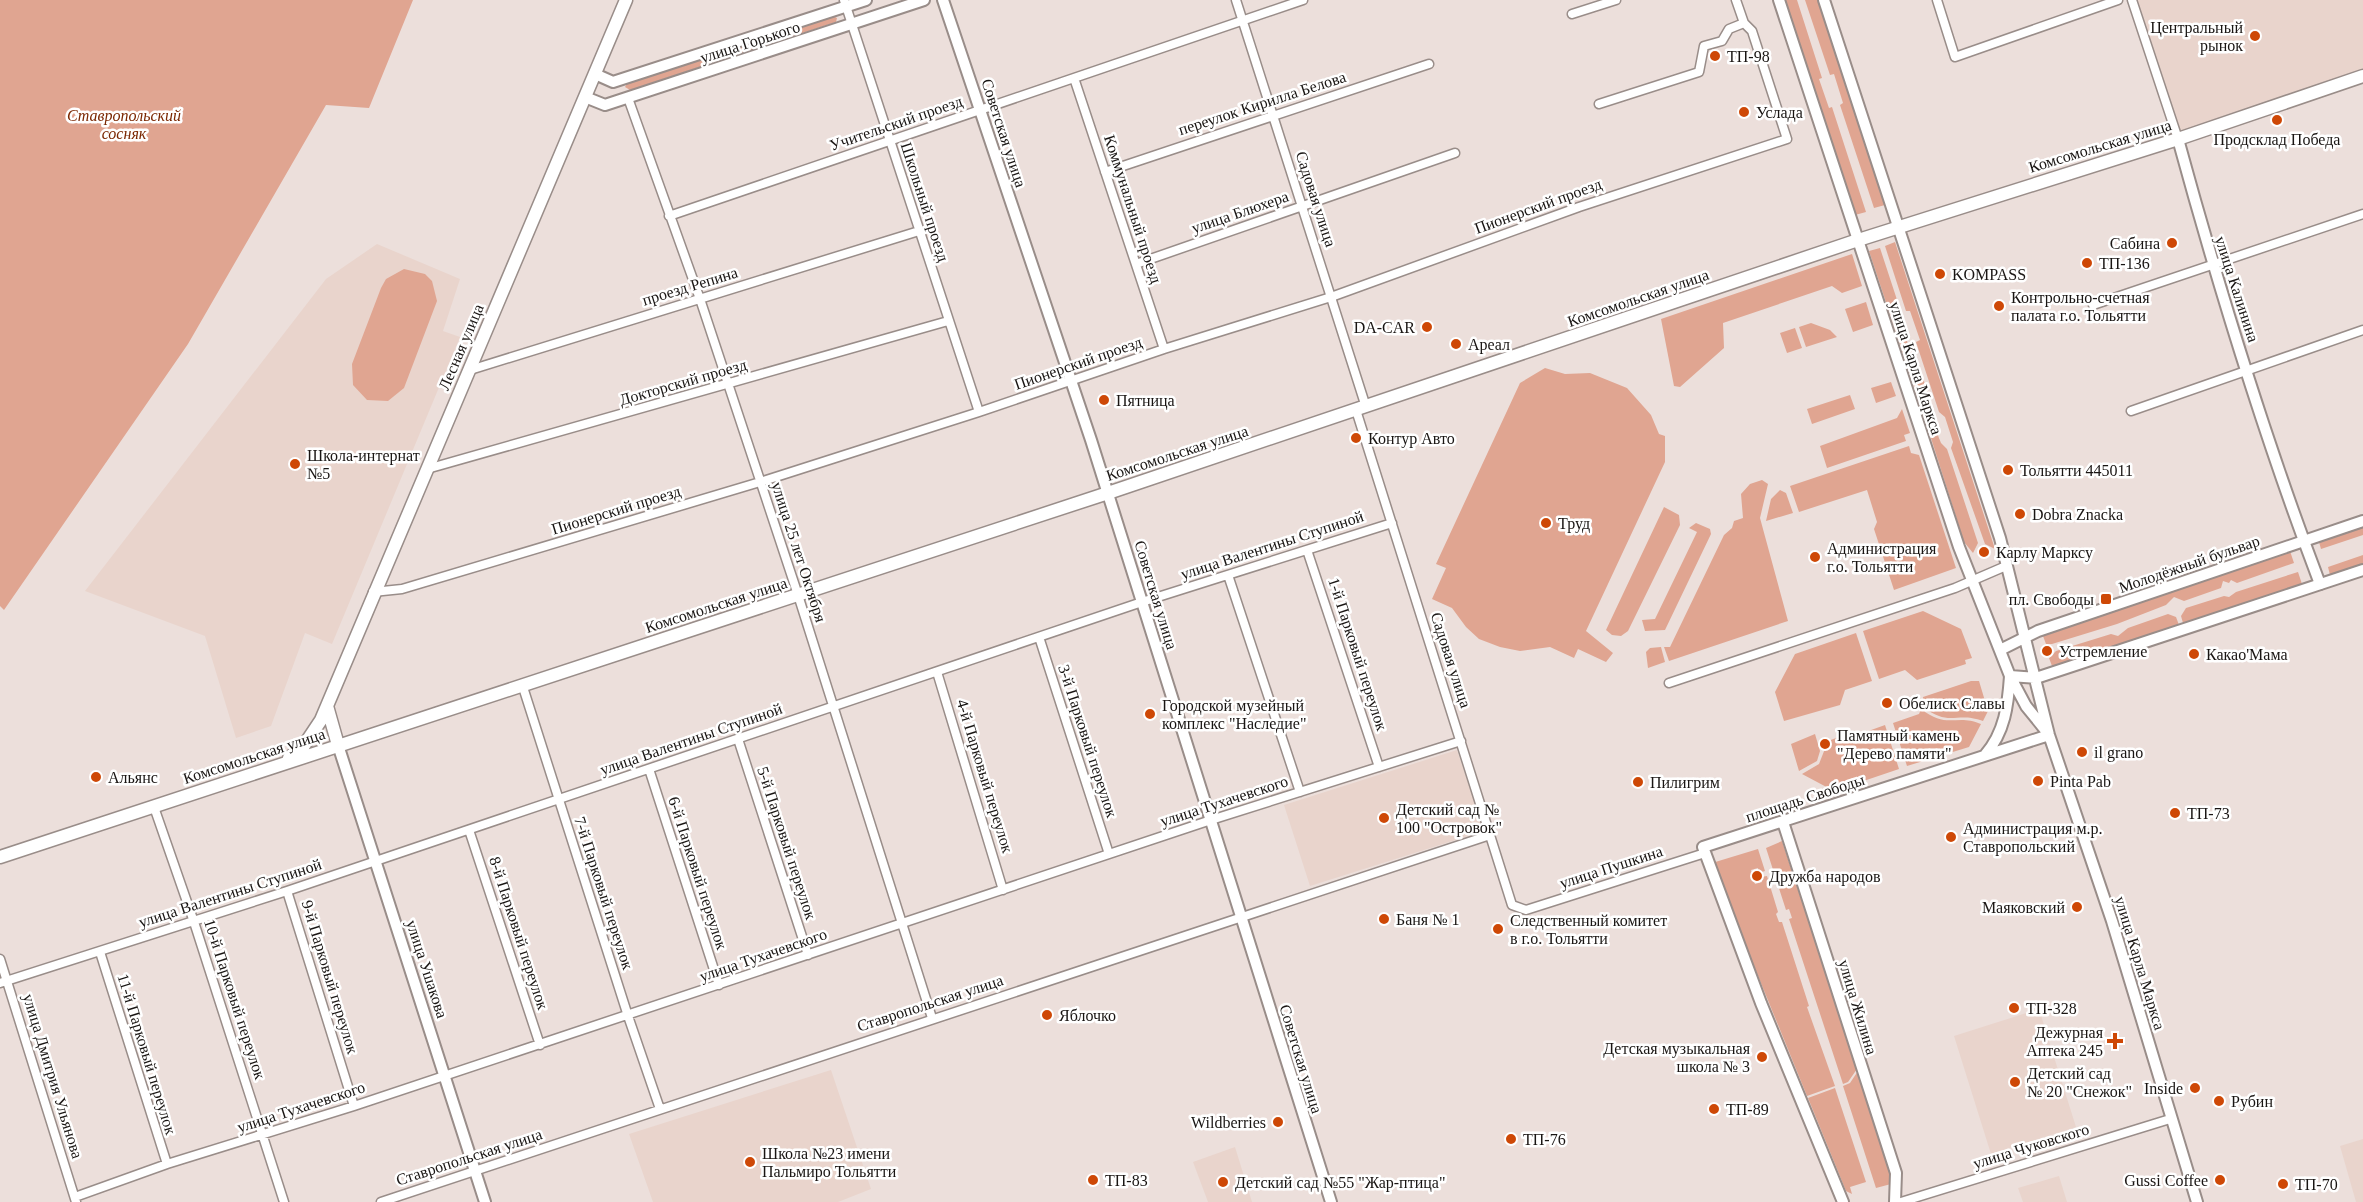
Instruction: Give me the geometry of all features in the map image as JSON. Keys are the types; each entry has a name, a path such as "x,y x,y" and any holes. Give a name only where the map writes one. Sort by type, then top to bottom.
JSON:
{"main road":[{"name":"Лесная улица","path":"269,768 303,747 327,706 373,592 470,370 626,0"},
{"name":"улица Горького","path":"595,74 612,82 845,3 866,0"},
{"name":"улица Горького","path":"585,97 605,105 924,0"},
{"name":"Советская улица","path":"943,0 1108,493 1331,1202"},
{"name":"улица Карла Маркса","path":"1779,0 1959,547 2010,676 2026,706 2049,735"},
{"name":"улица Карла Маркса","path":"1824,0 2000,538 2049,735 2138,1005 2170,1119 2197,1202"},
{"name":"Комсомольская улица","path":"0,857 1361,409 1858,240 2178,139 2363,76"},
{"name":"улица Калинина","path":"2178,139 2212,264 2320,584"},
{"name":"Молодёжный бульвар","path":"2000,650 2024,636 2363,521"},
{"path":"1985,755 1994,745 2006,717 2010,676 2036,678 2363,570"},
{"path":"327,706 338,746"},
{"name":"площадь Свободы","path":"1704,850 2049,735"},
{"name":"улица Ушакова","path":"338,746 485,1202"},
{"name":"улица Жилина","path":"1783,822 1896,1173 1895,1202"},
{"path":"1704,850 1761,1003 1843,1202"}],"street":[{"name":"Садовая улица","path":"1236,0 1331,297 1392,523 1512,905 1526,910"},
{"name":"Учительский проезд","path":"669,216 1303,0"},
{"path":"1572,15 1616,0"},
{"path":"1599,104 1699,72 1704,46 1722,41 1729,29 1744,23 1736,0"},
{"path":"1937,0 1955,57 2118,0"},
{"name":"улица Калинина","path":"2132,0 2178,139"},
{"name":"Школьный проезд","path":"845,3 979,412"},
{"name":"Пионерский проезд","path":"373,592 402,589 760,482 979,412 1164,349 1331,297 1579,207 1787,139 1752,31 1744,23"},
{"name":"переулок Кирилла Белова","path":"1105,172 1429,64"},
{"name":"Коммунальный проезд","path":"1074,78 1164,349"},
{"name":"улица 25 лет Октября","path":"628,98 700,299 798,595 831,708 932,1018"},
{"name":"улица Блюхера","path":"1136,264 1455,153"},
{"path":"2093,305 2363,213"},
{"name":"проезд Репина","path":"470,370 919,231"},
{"name":"Докторский проезд","path":"427,469 948,321"},
{"path":"2131,411 2363,330"},
{"name":"улица Валентины Ступиной","path":"4,982 287,891 376,859 559,800 1142,602 1392,523"},
{"name":"1-й Парковый переулок","path":"1307,549 1379,767"},
{"path":"1669,683 1876,615 2006,566"},
{"path":"1228,575 1300,792"},
{"name":"3-й Парковый переулок","path":"1039,638 1109,854"},
{"name":"4-й Парковый переулок","path":"937,672 1003,890"},
{"name":"7-й Парковый переулок","path":"522,684 660,1109"},
{"name":"5-й Парковый переулок","path":"738,739 808,955"},
{"name":"улица Тухачевского","path":"76,1200 166,1164 263,1136 1211,820 1461,741"},
{"name":"6-й Парковый переулок","path":"650,769 719,985"},
{"name":"10-й Парковый переулок","path":"154,807 194,922 284,1202"},
{"name":"8-й Парковый переулок","path":"469,830 540,1045"},
{"name":"Ставропольская улица","path":"382,1202 1241,915 1490,835"},
{"name":"улица Пушкина","path":"1526,910 1704,850"},
{"name":"9-й Парковый переулок","path":"287,891 354,1106"},
{"name":"11-й Парковый переулок","path":"100,952 166,1164"},
{"name":"улица Дмитрия Ульянова","path":"0,959 4,982 76,1200"},
{"name":"улица Чуковского","path":"1901,1202 2170,1119"}],"shaded area":[{"name":"Центральный рынок","path":"2135,0 2363,0 2363,73 2180,135"},
{"name":"Школа-интернат №5","path":"377,244 460,279 443,331 460,337 332,644 305,633 271,726 236,738 205,636 85,591 326,279"},
{"name":"Детский сад № 100 \"Островок\"","path":"1457,750 1484,831 1310,886 1284,805"},
{"name":"Детский сад № 20 \"Снежок\"","path":"2039,1009 2076,1127 1991,1154 1954,1036"},
{"name":"Школа №23 имени Пальмиро Тольятти","path":"831,1070 871,1189 838,1202 653,1202 629,1134"},
{"path":"2363,1139 2363,1202 2356,1202 2340,1146"},
{"name":"Детский сад №55 \"Жар-птица\"","path":"1235,1147 1252,1202 1208,1202 1193,1162"},
{"path":"2059,1176 2067,1202 2023,1202 2018,1188"}],"green space":[{"name":"Ставропольский сосняк","path":"0,0 413,0 369,108 326,105 188,344 4,610 0,606"},
{"path":"1785,0 1797,0 1822,78 1819,79 1829,108 1832,107 1866,212 1855,215"},
{"path":"1805,0 1818,0 1885,205 1874,208 1840,105 1843,103 1834,74 1830,75"},
{"path":"833,16 837,18 836,22 630,90 625,87 628,82"},
{"path":"1895,242 1995,549 1985,544 1951,448 1953,442 1945,417 1939,412 1916,342 1920,340 1910,311 1906,311 1885,246"},
{"path":"1880,248 1901,312 1898,314 1908,344 1912,343 1934,413 1933,420 1936,430 1929,432 1869,251"},
{"path":"1852,254 1862,286 1842,293 1832,286 1723,323 1724,348 1680,387 1674,386 1661,319"},
{"path":"404,269 425,274 432,281 437,301 404,388 388,401 367,400 353,385 352,364 381,288 386,279"},
{"path":"1866,302 1873,325 1853,332 1845,309"},
{"path":"1811,323 1830,330 1837,337 1806,347 1799,327"},
{"path":"1795,328 1802,348 1787,353 1780,333"},
{"name":"Труд","path":"1545,368 1565,374 1590,373 1627,388 1651,415 1659,434 1665,436 1665,462 1586,631 1613,653 1606,662 1578,649 1574,658 1550,647 1520,651 1500,647 1479,639 1466,627 1452,608 1432,599 1446,568 1436,564 1520,383"},
{"path":"1891,382 1896,396 1876,403 1871,388"},
{"path":"1850,395 1855,409 1812,424 1807,409"},
{"path":"1902,409 1910,433 1904,435 1906,441 1827,468 1820,446 1897,418"},
{"path":"1937,433 1941,443 1947,449 1978,543 1973,553 1964,542 1930,435"},
{"path":"1909,446 1911,453 1919,455 1956,568 1894,590 1874,529 1877,522 1867,490 1799,512 1790,486"},
{"path":"1762,480 1768,484 1760,518 1788,621 1669,661 1664,647 1670,647 1724,535 1732,528 1734,521 1743,518 1741,494 1750,484"},
{"path":"1780,490 1786,493 1793,513 1766,521 1771,499"},
{"path":"1664,507 1679,515 1680,525 1628,631 1621,636 1612,635 1606,630"},
{"path":"1696,523 1710,529 1711,534 1665,630 1645,631 1642,620 1655,619 1697,532 1689,528"},
{"path":"2363,527 2363,535 2321,549 2319,542"},
{"path":"2290,551 2294,563 2237,583 2231,580 2229,583 2223,581 2221,588 2184,601 2174,597 2166,605 2117,624 2052,644 2046,644 2043,636"},
{"path":"2363,555 2363,564 2330,575 2328,567"},
{"path":"2298,572 2302,584 2183,623 2181,616 2186,608 2224,596 2229,597 2236,592"},
{"path":"1923,611 1961,629 1972,658 1965,660 1966,664 1917,680 1905,670 1879,679 1863,631"},
{"path":"2168,614 2176,617 2179,625 2052,666 2049,658 2056,651 2111,634 2118,636 2128,628"},
{"path":"1856,633 1872,681 1845,690 1840,705 1784,721 1775,692 1795,654"},
{"path":"1661,647 1665,662 1648,668 1646,652 1650,648"},
{"path":"1971,681 1979,681 1988,711 1983,721 1973,718 1946,718 1922,706 1923,697"},
{"path":"1921,709 1938,719 1965,720 1981,724 1969,747 1907,766 1893,723 1919,714"},
{"path":"1885,725 1899,769 1834,791 1802,774 1819,764 1828,741 1855,731 1860,734"},
{"path":"1815,734 1820,751 1817,761 1799,771 1791,744"},
{"path":"1782,841 1857,1069 1848,1082 1843,1084 1789,919 1792,918 1789,909 1786,910 1766,848"},
{"path":"1758,849 1765,871 1759,873 1758,868 1751,870 1755,884 1762,882 1761,877 1767,876 1778,912 1776,914 1779,922 1782,922 1809,1006 1807,1007 1835,1086 1807,1096 1712,863"},
{"path":"1858,1071 1890,1173 1891,1184 1876,1188 1843,1086 1850,1083"},
{"path":"1835,1088 1866,1182 1850,1187 1852,1194 1846,1191 1808,1098"}],"place":[{"name":"Центральный рынок","path":"2255,36"},
{"name":"ТП-98","path":"1715,56"},
{"name":"Услада","path":"1744,112"},
{"name":"Продсклад Победа","path":"2277,120"},
{"name":"Сабина","path":"2172,243"},
{"name":"ТП-136","path":"2087,263"},
{"name":"KOMPASS","path":"1940,274"},
{"name":"Контрольно-счетная палата г.о. Тольятти","path":"1999,306"},
{"name":"DA-CAR","path":"1427,327"},
{"name":"Ареал","path":"1456,344"},
{"name":"Пятница","path":"1104,400"},
{"name":"Контур Авто","path":"1356,438"},
{"name":"Школа-интернат №5","path":"295,464"},
{"name":"Тольятти 445011","path":"2008,470"},
{"name":"Dobra Znacka","path":"2020,514"},
{"name":"Труд","path":"1546,523"},
{"name":"Карлу Марксу","path":"1984,552"},
{"name":"Администрация г.о. Тольятти","path":"1815,557"},
{"name":"пл. Свободы","path":"2106,599"},
{"name":"Устремление","path":"2047,651"},
{"name":"Какао'Мама","path":"2194,654"},
{"name":"Обелиск Славы","path":"1887,703"},
{"name":"Городской музейный комплекс \"Наследие\"","path":"1150,714"},
{"name":"Памятный камень \"Дерево памяти\"","path":"1825,744"},
{"name":"il grano","path":"2082,752"},
{"name":"Альянс","path":"96,777"},
{"name":"Pinta Pab","path":"2038,781"},
{"name":"Пилигрим","path":"1638,782"},
{"name":"ТП-73","path":"2175,813"},
{"name":"Детский сад № 100 \"Островок\"","path":"1384,818"},
{"name":"Администрация м.р. Ставропольский","path":"1951,837"},
{"name":"Дружба народов","path":"1757,876"},
{"name":"Маяковский","path":"2077,907"},
{"name":"Баня № 1","path":"1384,919"},
{"name":"Следственный комитет в г.о. Тольятти","path":"1498,929"},
{"name":"ТП-328","path":"2014,1008"},
{"name":"Яблочко","path":"1047,1015"},
{"name":"Дежурная Аптека 245","path":"2115,1041"},
{"name":"Детская музыкальная школа № 3","path":"1762,1057"},
{"name":"Детский сад № 20 \"Снежок\"","path":"2015,1082"},
{"name":"Inside","path":"2195,1088"},
{"name":"Рубин","path":"2219,1101"},
{"name":"ТП-89","path":"1714,1109"},
{"name":"Wildberries","path":"1278,1122"},
{"name":"ТП-76","path":"1511,1139"},
{"name":"Школа №23 имени Пальмиро Тольятти","path":"750,1162"},
{"name":"ТП-83","path":"1093,1180"},
{"name":"Gussi Coffee","path":"2220,1180"},
{"name":"Детский сад №55 \"Жар-птица\"","path":"1223,1182"},
{"name":"ТП-70","path":"2283,1184"}]}
